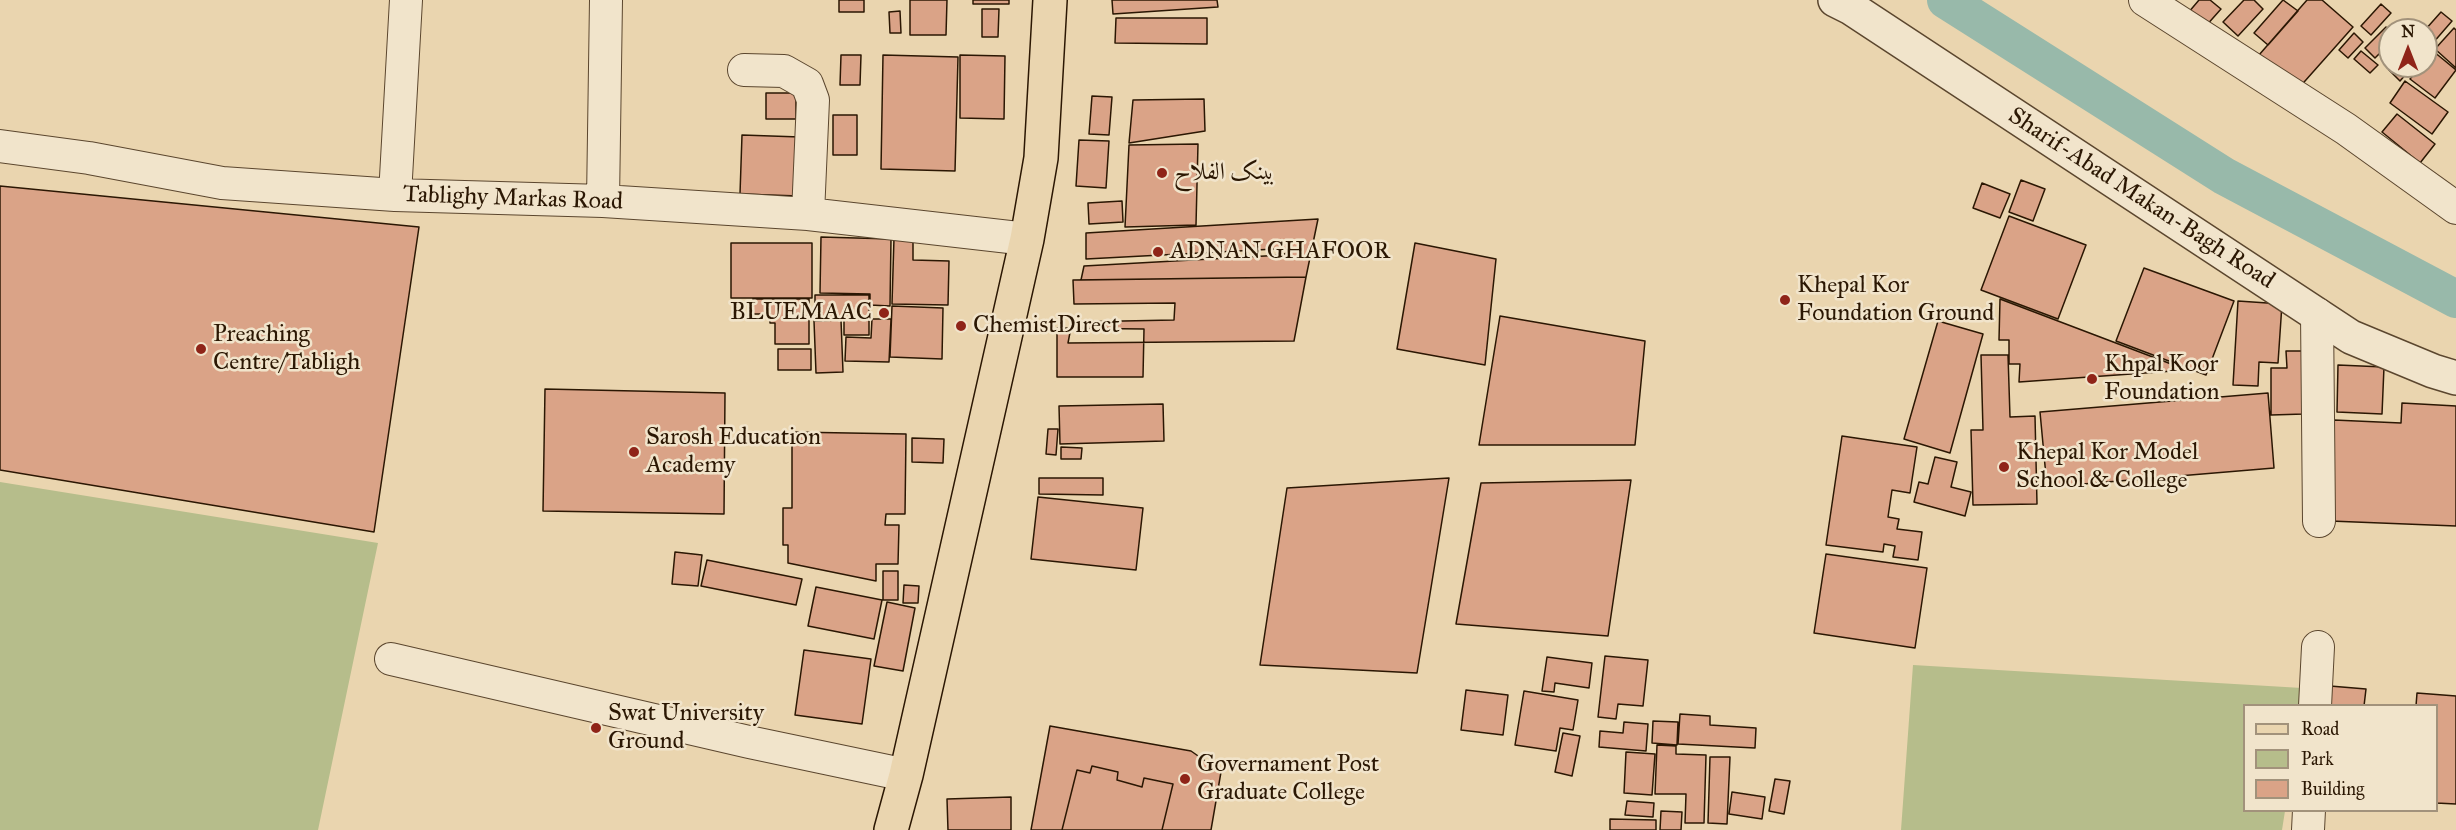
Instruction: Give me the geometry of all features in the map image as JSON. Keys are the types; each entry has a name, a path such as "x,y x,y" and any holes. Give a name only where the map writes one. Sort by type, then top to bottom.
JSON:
{"main road":[{"path":"909,779 1027,239 1041,158 1050,0"},
{"path":"891,830 909,779 1041,242 1053,152 1061,0"}],"street":[{"path":"395,195 406,0"},
{"path":"603,201 606,0"},
{"name":"Sharif-Abad Makan-Bagh Road","path":"1835,0 1860,14 2351,337 2433,371 2456,378"},
{"path":"2145,0 2183,9 2456,208"},
{"path":"744,70 784,71 807,84 813,100 808,214"},
{"name":"Tablighy Markas Road","path":"0,146 89,158 222,183 395,195 603,201 808,214 1027,239"},
{"path":"2317,314 2319,521"},
{"path":"2315,704 2318,647"},
{"path":"391,659 909,779"},
{"path":"2308,830 2309,812"}],"green space":[{"path":"0,482 378,543 318,830 0,830"},
{"path":"1913,665 2302,688 2299,704 2243,704 2243,812 2285,812 2282,830 1901,830"}],"building":[{"path":"839,0 864,0 864,12 839,12"},
{"path":"910,0 947,0 946,35 910,35"},
{"path":"973,0 1009,0 1009,4 973,4"},
{"path":"1112,0 1217,0 1218,7 1113,14"},
{"path":"2199,0 2210,0 2221,9 2205,27 2188,13"},
{"path":"2244,0 2254,0 2263,9 2238,36 2223,22"},
{"path":"2283,0 2298,11 2268,45 2254,33"},
{"path":"2307,0 2322,0 2353,27 2297,90 2259,55"},
{"path":"2381,4 2391,13 2386,18 2378,18 2378,27 2371,35 2361,26"},
{"path":"982,9 999,9 998,37 982,37"},
{"path":"900,11 901,33 890,33 889,12"},
{"path":"2441,12 2452,21 2438,37 2438,18 2436,18"},
{"path":"1116,18 1207,18 1207,44 1115,43"},
{"path":"2454,28 2456,30 2456,68 2438,52 2438,46"},
{"path":"2354,33 2363,42 2348,58 2339,50"},
{"path":"2378,35 2378,55 2375,58 2365,48"},
{"path":"2361,51 2378,65 2370,73 2354,59"},
{"path":"841,55 861,55 860,85 840,85"},
{"path":"883,55 958,57 955,171 881,169"},
{"path":"960,55 1005,56 1004,119 960,118"},
{"path":"2438,55 2456,70 2435,98 2410,79 2438,78"},
{"path":"2405,81 2448,112 2432,134 2390,103"},
{"path":"766,93 796,93 796,119 766,119"},
{"path":"1092,96 1112,97 1109,135 1089,134"},
{"path":"1204,99 1205,131 1129,143 1133,100"},
{"path":"2397,114 2435,144 2420,163 2382,132"},
{"path":"833,115 857,115 857,155 833,155"},
{"path":"742,135 800,137 799,196 740,194"},
{"path":"1079,140 1109,141 1106,188 1076,186"},
{"name":"بینک الفلاح","path":"1198,144 1196,225 1125,227 1129,145"},
{"path":"2021,180 2045,189 2033,221 2009,212"},
{"path":"1982,183 2010,194 2000,218 1973,208"},
{"name":"Preaching Centre/Tabligh","path":"0,186 419,227 374,532 0,470"},
{"path":"1122,201 1123,222 1089,224 1088,203"},
{"path":"2009,216 2086,245 2058,319 1981,290"},
{"name":"ADNAN GHAFOOR","path":"1318,219 1306,277 1081,280 1084,266 1283,255 1294,248 1086,259 1086,233"},
{"path":"821,237 891,239 890,306 870,305 870,294 820,293"},
{"path":"894,238 913,238 913,260 949,261 948,305 892,304"},
{"path":"731,243 812,243 812,298 731,298"},
{"path":"1415,243 1496,259 1485,365 1397,349"},
{"path":"2144,268 2234,301 2206,375 2116,341"},
{"path":"1306,277 1294,341 1068,343 1072,322 1174,320 1175,303 1074,304 1073,280"},
{"path":"815,295 869,295 869,335 844,335 844,318 815,318"},
{"path":"753,299 809,299 809,344 775,344 775,323 770,323 770,314 753,314"},
{"path":"2000,299 2187,370 2019,382 2020,364 2009,364 2009,340 1999,340"},
{"path":"2238,301 2282,304 2278,363 2259,362 2258,386 2233,385"},
{"path":"892,306 943,308 942,359 890,357"},
{"path":"1500,316 1645,341 1635,445 1479,445"},
{"path":"872,319 891,319 889,362 845,361 846,337 871,338"},
{"path":"841,320 843,372 816,373 814,321"},
{"name":"Khepal Kor Model School & College","path":"1938,321 1983,334 1950,453 1904,439"},
{"path":"1057,328 1144,329 1143,377 1057,377"},
{"path":"778,349 811,349 811,370 778,370"},
{"path":"2286,351 2303,351 2304,414 2271,415 2271,368 2287,368"},
{"name":"Khepal Kor Model School & College","path":"1981,355 2008,355 2010,417 2035,416 2037,504 1973,505 1971,430 1983,430"},
{"path":"2338,365 2384,367 2382,414 2337,412"},
{"name":"Sarosh Education Academy","path":"545,389 725,393 724,514 543,511"},
{"path":"2268,393 2274,468 2047,487 2040,412"},
{"path":"2402,403 2456,406 2456,526 2330,521 2334,420 2401,423"},
{"path":"1163,404 1164,441 1060,444 1059,406"},
{"path":"1048,429 1058,429 1056,455 1046,454"},
{"path":"792,432 906,434 905,514 886,514 885,525 899,525 898,564 876,564 876,581 788,563 788,545 783,545 783,508 792,508"},
{"path":"1842,436 1917,447 1910,493 1892,490 1888,517 1899,519 1897,529 1922,532 1918,560 1893,557 1895,546 1884,544 1883,552 1826,545"},
{"path":"912,438 944,439 943,463 912,462"},
{"path":"1061,447 1082,448 1081,459 1061,459"},
{"path":"1935,457 1957,462 1951,487 1971,492 1965,516 1914,502 1919,482 1928,484"},
{"path":"1039,478 1103,478 1103,495 1039,494"},
{"path":"1449,478 1417,673 1260,665 1287,488"},
{"path":"1631,480 1608,636 1456,624 1481,483"},
{"path":"1038,497 1143,508 1136,570 1031,559"},
{"path":"675,552 702,555 698,586 672,584"},
{"path":"1826,554 1927,568 1915,648 1814,633"},
{"path":"707,560 802,579 796,605 701,586"},
{"path":"883,571 898,571 898,600 883,600"},
{"path":"904,585 919,586 918,603 903,603"},
{"path":"816,587 882,600 874,639 808,626"},
{"path":"887,602 915,608 903,671 874,666"},
{"path":"804,650 871,659 862,724 795,715"},
{"path":"1605,656 1648,660 1643,706 1618,704 1616,719 1598,717"},
{"path":"1547,657 1592,663 1589,688 1555,683 1554,692 1542,691"},
{"path":"2330,686 2366,689 2364,704 2328,704"},
{"path":"1466,690 1508,695 1503,735 1461,730"},
{"path":"1524,691 1578,700 1573,730 1560,728 1556,751 1515,745"},
{"path":"2417,693 2456,696 2456,804 2438,803 2438,704 2416,704"},
{"path":"1680,714 1710,716 1710,725 1756,728 1755,748 1678,744"},
{"path":"1653,721 1678,722 1677,745 1652,743"},
{"path":"1624,722 1648,724 1646,751 1599,747 1600,731 1623,733"},
{"name":"Governament Post Graduate College","path":"1050,726 1191,751 1221,772 1211,830 1162,830 1173,784 1144,778 1142,787 1117,780 1118,772 1092,766 1090,773 1077,770 1062,830 1031,830"},
{"path":"1563,733 1580,736 1572,776 1555,772"},
{"path":"1657,745 1676,746 1676,754 1706,755 1704,823 1685,823 1686,794 1655,794"},
{"path":"1626,752 1655,754 1652,795 1624,793"},
{"path":"1710,757 1730,757 1727,824 1708,823"},
{"path":"1092,766 1118,772 1117,780 1142,787 1144,778 1173,784 1162,830 1062,830 1077,770 1090,773"},
{"path":"1775,779 1790,781 1784,814 1769,811"},
{"path":"1732,792 1765,797 1762,819 1729,814"},
{"path":"1011,797 1011,830 948,830 947,799"},
{"path":"1627,801 1654,803 1653,817 1625,815"},
{"path":"1661,811 1682,812 1681,830 1660,830"},
{"path":"1610,819 1656,820 1656,830 1610,830"}],"waterway":[{"path":"1946,0 2224,176 2456,299"}],"place":[{"name":"بینک الفلاح","path":"1162,173"},
{"name":"ADNAN GHAFOOR","path":"1158,252"},
{"name":"Khepal Kor Foundation Ground","path":"1785,300"},
{"name":"BLUEMAAC","path":"884,313"},
{"name":"ChemistDirect","path":"961,326"},
{"name":"Preaching Centre/Tabligh","path":"201,349"},
{"name":"Khpal Koor Foundation","path":"2092,379"},
{"name":"Sarosh Education Academy","path":"634,452"},
{"name":"Khepal Kor Model School & College","path":"2004,467"},
{"name":"Swat University Ground","path":"596,728"},
{"name":"Governament Post Graduate College","path":"1185,779"}]}
